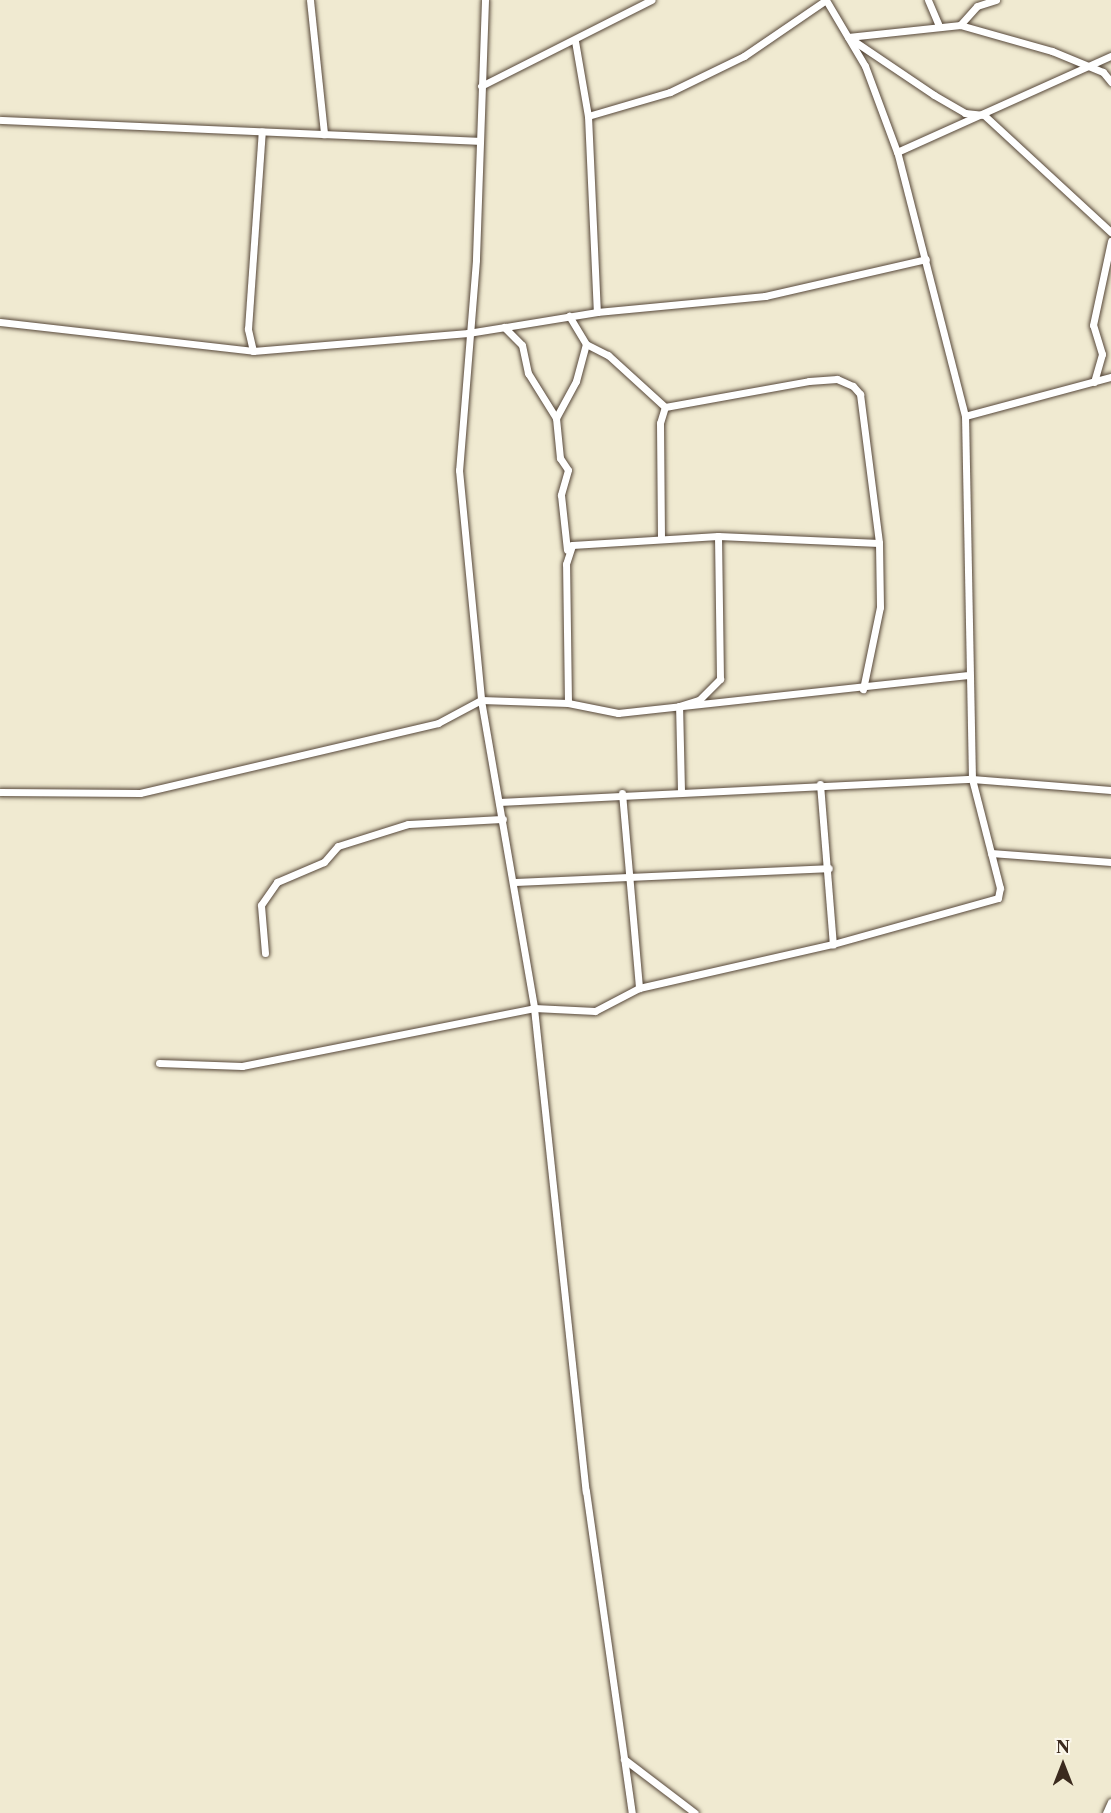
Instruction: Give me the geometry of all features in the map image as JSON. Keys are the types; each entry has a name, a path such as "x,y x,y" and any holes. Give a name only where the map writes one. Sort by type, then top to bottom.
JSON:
{"street":[{"path":"310,0 324,134"},
{"path":"485,0 459,470 481,700 534,1008 586,1491 632,1813"},
{"path":"481,86 651,0"},
{"path":"159,1064 242,1066 534,1008 595,1011 639,988 833,944 992,903 1000,888 972,779 966,675 970,559 965,416 897,152 865,66 826,0 744,56 670,92 588,116"},
{"path":"928,0 938,24"},
{"path":"960,24 980,3 996,0"},
{"path":"849,37 938,24 960,24 1089,67 1111,82"},
{"path":"849,37 934,95 965,113 984,115 1111,232"},
{"path":"575,40 588,116 597,312"},
{"path":"897,152 984,115 1111,56"},
{"path":"0,120 479,141"},
{"path":"253,351 248,329 262,131"},
{"path":"1095,382 1102,354 1093,325 1111,241"},
{"path":"0,322 253,351 468,333 597,312 765,296 926,259"},
{"path":"569,316 586,344 608,355 665,407"},
{"path":"504,327 522,345 528,373 556,418 560,458 568,470 561,495 567,550 568,703"},
{"path":"556,418 576,381 586,344"},
{"path":"965,416 1111,377"},
{"path":"665,407 809,381 837,379 853,386 860,394 879,543 880,607 862,689"},
{"path":"661,538 660,423 665,407"},
{"path":"567,550 587,541 718,536 879,543"},
{"path":"678,706 699,700 720,679 718,536"},
{"path":"0,792 151,791 438,723 481,700 568,703 618,713 862,689 966,675"},
{"path":"678,706 681,790"},
{"path":"499,802 681,790 972,779 1111,789"},
{"path":"820,784 829,868 833,944"},
{"path":"622,794 627,877 639,988"},
{"path":"265,953 261,905 277,882 324,862 338,846 408,824 503,819"},
{"path":"992,853 1111,862"},
{"path":"513,882 829,868"},
{"path":"624,1758 695,1813"},
{"path":"1106,1813 1111,1802"}]}
